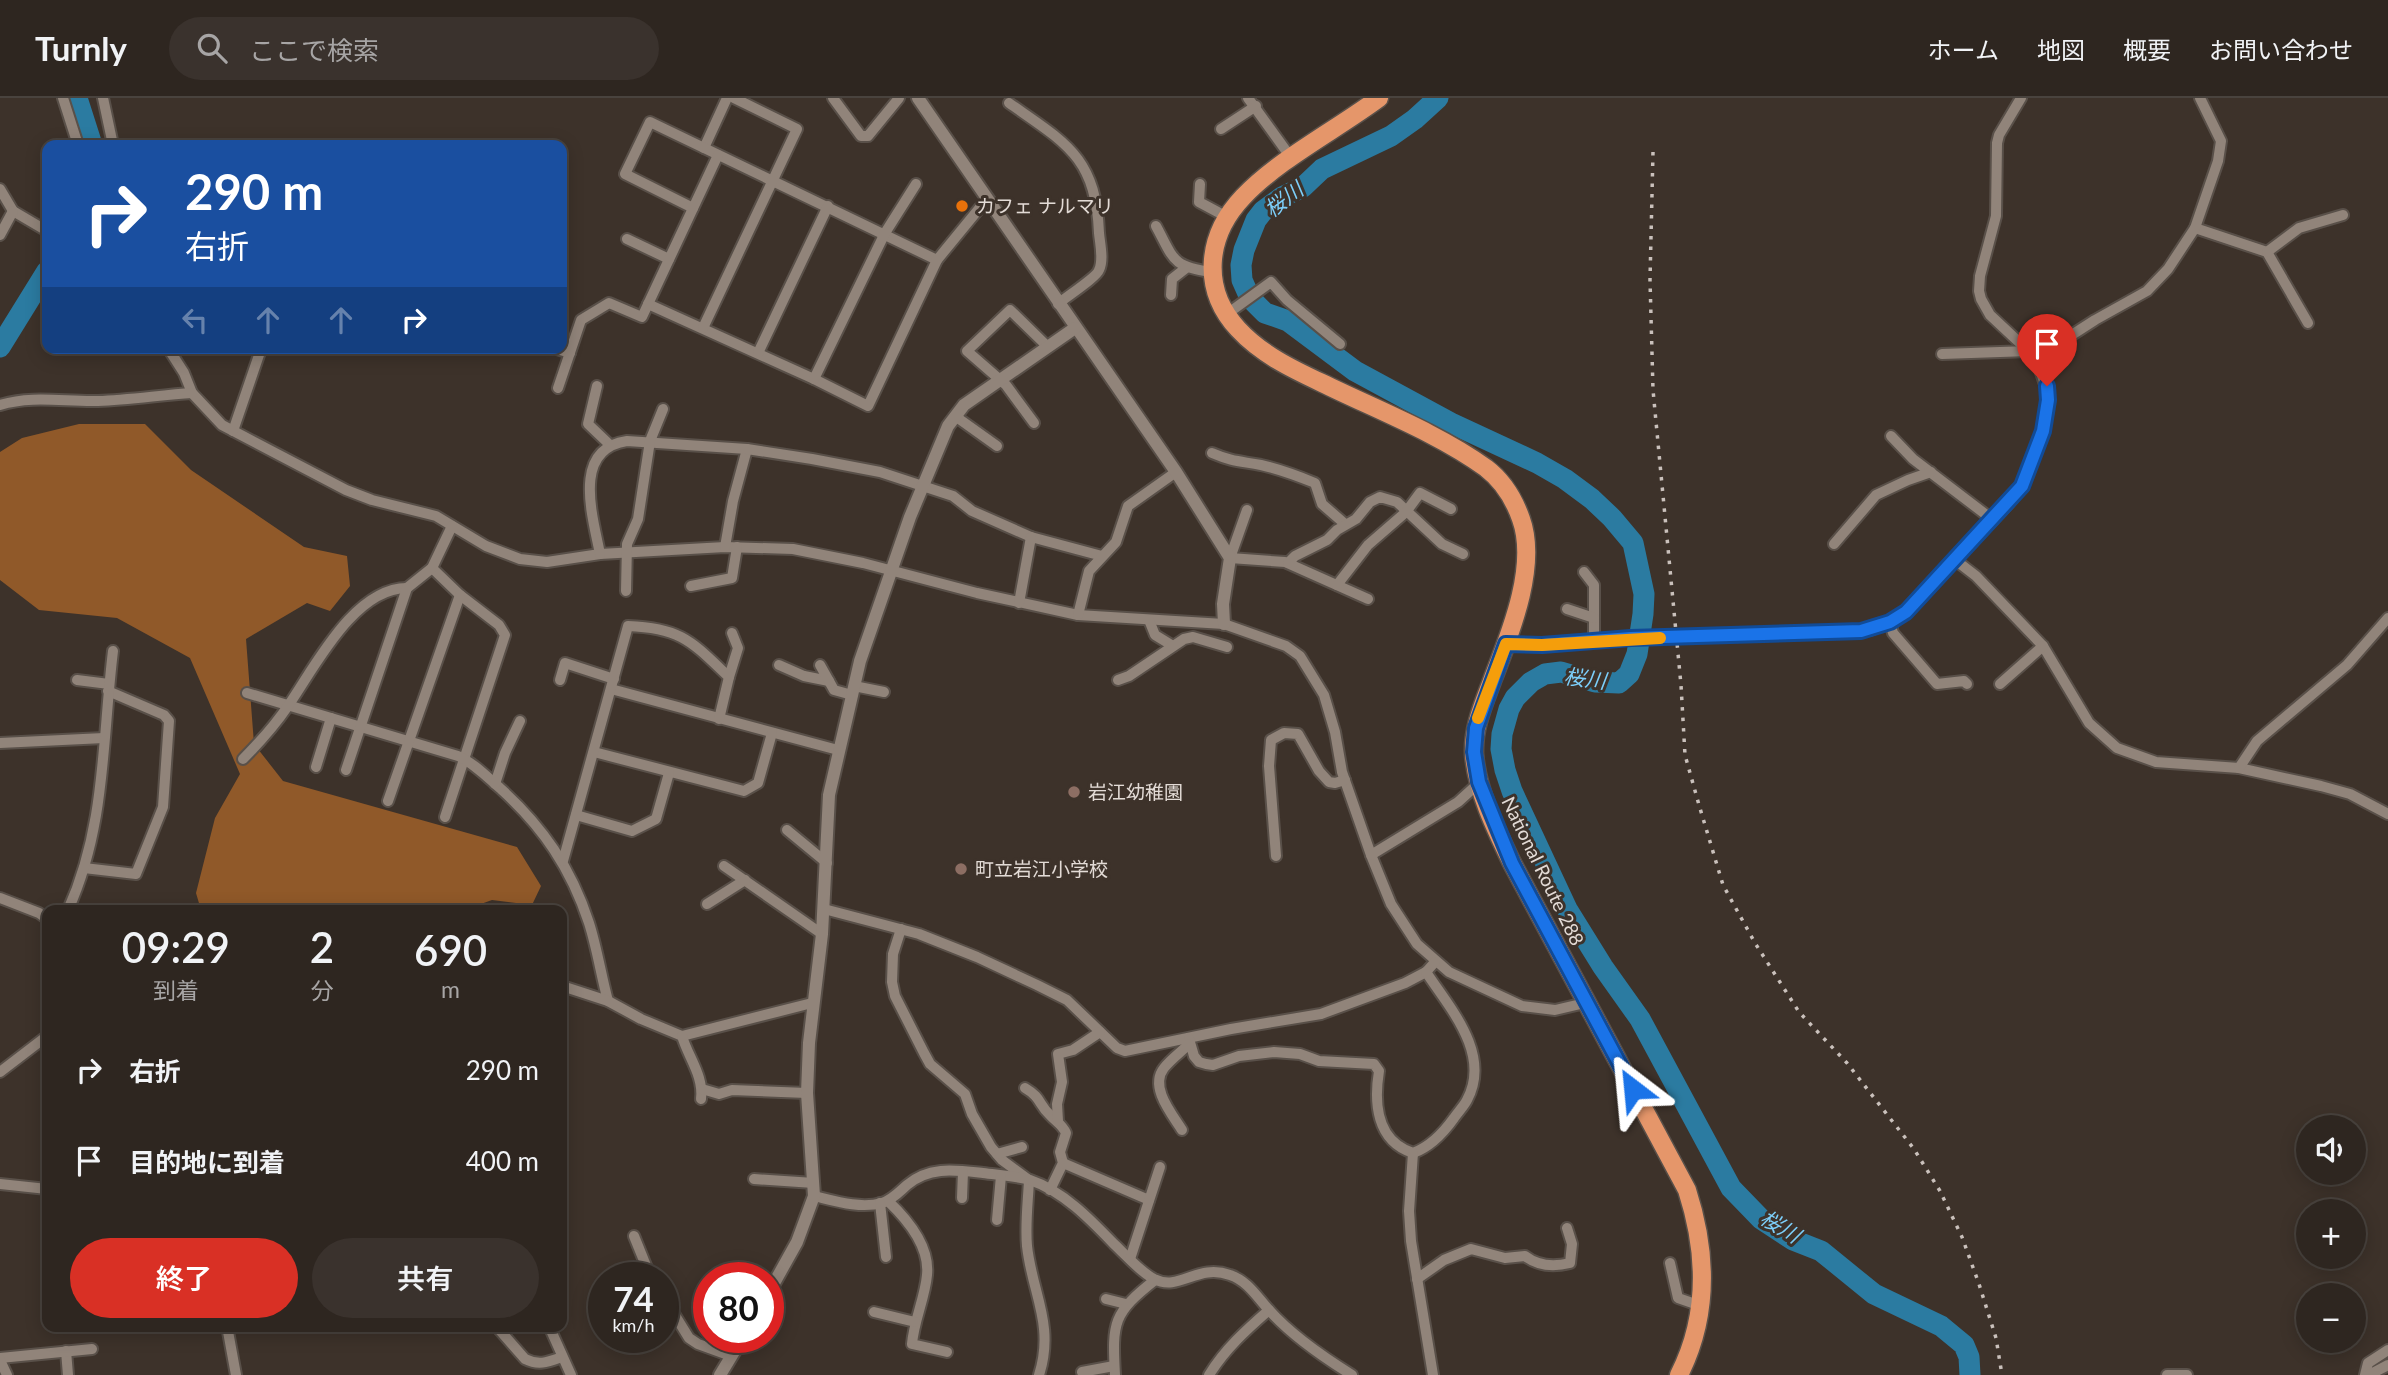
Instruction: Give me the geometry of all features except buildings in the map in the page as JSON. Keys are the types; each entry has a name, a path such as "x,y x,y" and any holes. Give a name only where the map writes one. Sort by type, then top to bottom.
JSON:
{"highway":[{"name":"National Route 288","path":"1379,98 1256,186 1227,217 1213,248 1211,272 1218,297 1238,330 1272,357 1447,444 1499,479 1516,506 1525,538 1523,580 1506,644 1476,728 1474,752 1479,782 1512,863 1687,1190 1694,1210 1701,1257 1701,1306 1696,1334 1679,1375"}],"street":[{"path":"63,98 76,140"},
{"path":"103,98 112,140"},
{"path":"704,148 727,98"},
{"path":"703,328 797,129 734,98"},
{"path":"833,98 861,136 868,136 899,98"},
{"path":"918,98 1074,328 1176,472 1230,558"},
{"path":"1506,644 1542,645 1631,638 1861,631 1890,622 1906,612 1993,520 2022,486 2043,431 2048,393 2033,354 1990,315 1981,299 1979,283 1996,216 1997,143 2021,98"},
{"path":"1941,354 2033,354 2147,291 2168,269 2195,228 2218,161 2221,141 2200,98"},
{"path":"1222,129 1252,102 1292,159"},
{"path":"1009,103 1072,149 1085,169 1098,210 1099,271 1092,280 1078,287 1058,304"},
{"path":"693,208 625,174 650,122 937,260"},
{"path":"558,388 581,320 609,303 642,317 718,155"},
{"path":"814,379 885,233 916,184"},
{"path":"1200,184 1199,202 1227,217"},
{"path":"0,189 13,211 42,228"},
{"path":"648,304 814,379 869,407 937,260 987,199"},
{"path":"758,353 828,206"},
{"path":"0,235 13,211"},
{"path":"2267,252 2299,228 2343,215"},
{"path":"1156,226 1178,262 1186,268 1211,272"},
{"path":"2195,228 2267,252 2308,323"},
{"path":"627,239 669,259"},
{"path":"1171,295 1172,279 1186,268"},
{"path":"1227,314 1271,282 1287,300 1340,344"},
{"path":"1034,423 1006,385 967,351 1010,310 1047,346"},
{"path":"784,1265 797,1242 814,1189 807,1093 812,1003 824,909 830,795 860,661 922,486 954,416 964,405 998,380 1074,328"},
{"path":"172,354 192,393 222,425 346,490 372,500 426,512 486,546 520,559 547,562 600,554 731,547 803,550 1078,615 1224,624 1286,646 1300,656 1324,695 1345,780 1371,855 1391,904 1417,944 1449,972 1485,991 1531,1009 1555,1010 1585,1003"},
{"path":"233,431 259,354"},
{"path":"597,386 587,424 609,444"},
{"path":"0,405 18,400 101,401 192,393"},
{"path":"626,591 625,553 638,519 650,441 663,409"},
{"path":"954,416 997,446"},
{"path":"1891,436 1913,459 1993,520"},
{"path":"600,554 591,505 591,476 599,454 609,444 650,441 747,449 880,472 953,496 972,511 1031,537 1102,555"},
{"path":"691,586 732,578 733,501 747,449"},
{"path":"1212,453 1227,460 1260,465 1315,483 1322,504 1345,524"},
{"path":"1078,615 1089,571 1116,542 1128,506 1176,472"},
{"path":"1834,544 1876,495 1931,472"},
{"path":"1337,585 1368,545 1406,512 1420,494 1451,509"},
{"path":"1289,563 1294,556 1327,540 1345,524 1356,519 1370,502 1380,496 1390,498 1442,544 1463,554"},
{"path":"1224,624 1223,604 1230,558 1247,510"},
{"path":"346,770 407,588 432,568 452,526"},
{"path":"1019,603 1031,537"},
{"path":"1230,558 1289,563 1368,599"},
{"path":"1954,559 1976,576 2043,646 2089,723 2117,748 2157,762 2239,768 2350,794 2388,814"},
{"path":"432,568 460,595 499,625 505,635 445,817"},
{"path":"1584,572 1594,585 1594,640"},
{"path":"243,759 269,733 352,616 373,599 397,588 407,588"},
{"path":"388,801 460,595"},
{"path":"1567,609 1594,618"},
{"path":"2239,768 2257,741 2347,666 2388,618"},
{"path":"1149,620 1156,635 1173,646"},
{"path":"1890,622 1893,632 1937,684 1964,681 1967,684"},
{"path":"563,862 628,626 648,627 677,634 691,641 729,677"},
{"path":"719,719 738,648 732,634"},
{"path":"1118,680 1129,676 1184,639 1193,637 1227,647"},
{"path":"2000,684 2043,646"},
{"path":"70,905 84,868 101,794 113,651"},
{"path":"560,680 565,663 613,684 719,719 838,750"},
{"path":"779,665 804,676 829,681"},
{"path":"820,665 834,690 884,692"},
{"path":"77,680 109,688 164,715 169,721 163,807 136,874 84,868"},
{"path":"247,693 465,759 495,784 534,822 563,862 589,922 608,1001"},
{"path":"316,767 331,718"},
{"path":"495,784 505,753 520,721"},
{"path":"594,752 744,791 758,783 772,733"},
{"path":"1276,856 1269,766 1272,740 1284,733 1297,734 1325,779 1335,783 1345,780"},
{"path":"0,743 104,738"},
{"path":"576,816 632,831 656,819 669,773"},
{"path":"1371,855 1449,808 1479,782"},
{"path":"787,830 827,863"},
{"path":"724,866 822,934"},
{"path":"706,904 745,880"},
{"path":"0,898 42,915"},
{"path":"824,909 901,929 977,957 1067,1000 1117,1048 1125,1051 1189,1042 1231,1029 1321,1014 1393,989 1426,972 1435,962"},
{"path":"901,929 891,970 895,996 930,1064 965,1094 979,1129 997,1154 1029,1180 1066,1199 1155,1280 1172,1283 1200,1272 1229,1274 1245,1283 1269,1310 1313,1349 1352,1375"},
{"path":"1413,1153 1433,1141 1450,1123 1468,1098 1473,1078 1474,1060 1464,1030 1426,972"},
{"path":"567,988 608,1001 640,1019 682,1036 812,1003"},
{"path":"1058,1121 1057,1104 1062,1082 1058,1054 1073,1050 1100,1032"},
{"path":"682,1036 701,1094 719,1094 732,1090 807,1093"},
{"path":"0,1072 42,1039"},
{"path":"1181,1130 1160,1092 1159,1084 1163,1069 1189,1042"},
{"path":"1189,1042 1199,1062 1213,1065 1239,1055 1274,1052 1300,1054 1319,1061 1374,1064 1379,1070 1376,1104 1380,1122 1395,1143 1413,1153"},
{"path":"1025,1088 1038,1095 1047,1112 1058,1121 1066,1133 1060,1152 1063,1163 1050,1190"},
{"path":"997,1154 1022,1147"},
{"path":"1413,1153 1409,1211 1433,1375"},
{"path":"1063,1163 1149,1200"},
{"path":"1130,1259 1160,1167"},
{"path":"754,1180 814,1189 861,1204 884,1202 920,1175 932,1170 1029,1180"},
{"path":"962,1198 963,1172"},
{"path":"997,1220 1001,1176"},
{"path":"1029,1180 1027,1247 1045,1323 1044,1361 1039,1375"},
{"path":"0,1184 42,1188"},
{"path":"884,1202 886,1257"},
{"path":"884,1202 909,1222 925,1257 928,1274 912,1344 947,1352"},
{"path":"1417,1279 1444,1260 1471,1249 1505,1258 1525,1256 1532,1262 1551,1266 1570,1262 1572,1244 1567,1228"},
{"path":"634,1236 645,1262"},
{"path":"1670,1263 1678,1298 1701,1306"},
{"path":"1082,1372 1115,1371 1116,1326 1120,1314 1126,1304 1155,1280"},
{"path":"1106,1299 1126,1304"},
{"path":"1209,1375 1219,1358 1269,1310"},
{"path":"874,1312 915,1322"},
{"path":"679,1322 689,1338 698,1344 731,1356"},
{"path":"228,1332 236,1375"},
{"path":"501,1332 525,1359 531,1362 543,1364 562,1357"},
{"path":"552,1332 570,1375"},
{"path":"7,1375 0,1359 92,1349"},
{"path":"2388,1350 2368,1363 2367,1375 2388,1366"},
{"path":"66,1351 68,1375"},
{"path":"720,1375 733,1353"},
{"path":"2167,1375 2187,1375"}],"shaded area":[{"path":"79,424 145,424 191,470 304,547 347,556 350,586 330,611 307,603 246,639 254,744 283,781 517,847 541,886 532,905 492,900 478,905 200,905 196,893 215,818 240,774 190,658 117,618 39,610 0,580 0,452 22,438"}],"waterway":[{"path":"77,98 90,140"},
{"name":"桜川","path":"1438,98 1391,136 1322,169 1303,187 1282,197 1263,211 1256,220 1244,250 1242,280 1250,298 1265,313 1288,321 1355,371 1451,423 1565,479 1592,499 1633,543 1644,594 1637,654 1629,674 1619,683 1595,682 1561,672 1545,674 1531,682 1515,698 1502,734 1501,749 1512,791 1567,909 1640,1019 1731,1188 1761,1219 1793,1240 1821,1251 1874,1294 1941,1326 1964,1345 1969,1357 1970,1375"},
{"path":"0,347 42,279"}],"railway":[{"path":"1653,152 1650,280 1653,390 1681,685 1685,755 1699,805 1723,885 1755,943 1799,1012 1847,1063 1914,1149 1940,1191 1962,1237 1979,1284 1996,1338 2002,1375"}],"slow traffic":[{"path":"1478,718 1506,644 1542,645 1660,638"}],"place":[{"name":"カフェ ナルマリ","path":"962,206"},
{"name":"岩江幼稚園","path":"1074,792"},
{"name":"町立岩江小学校","path":"961,869"}],"route":[{"path":"1633,1089 1512,863 1479,782 1474,752 1476,728 1506,644 1542,645 1631,638 1861,631 1890,622 1906,612 2022,486 2043,431 2048,400 2047,386"}]}
